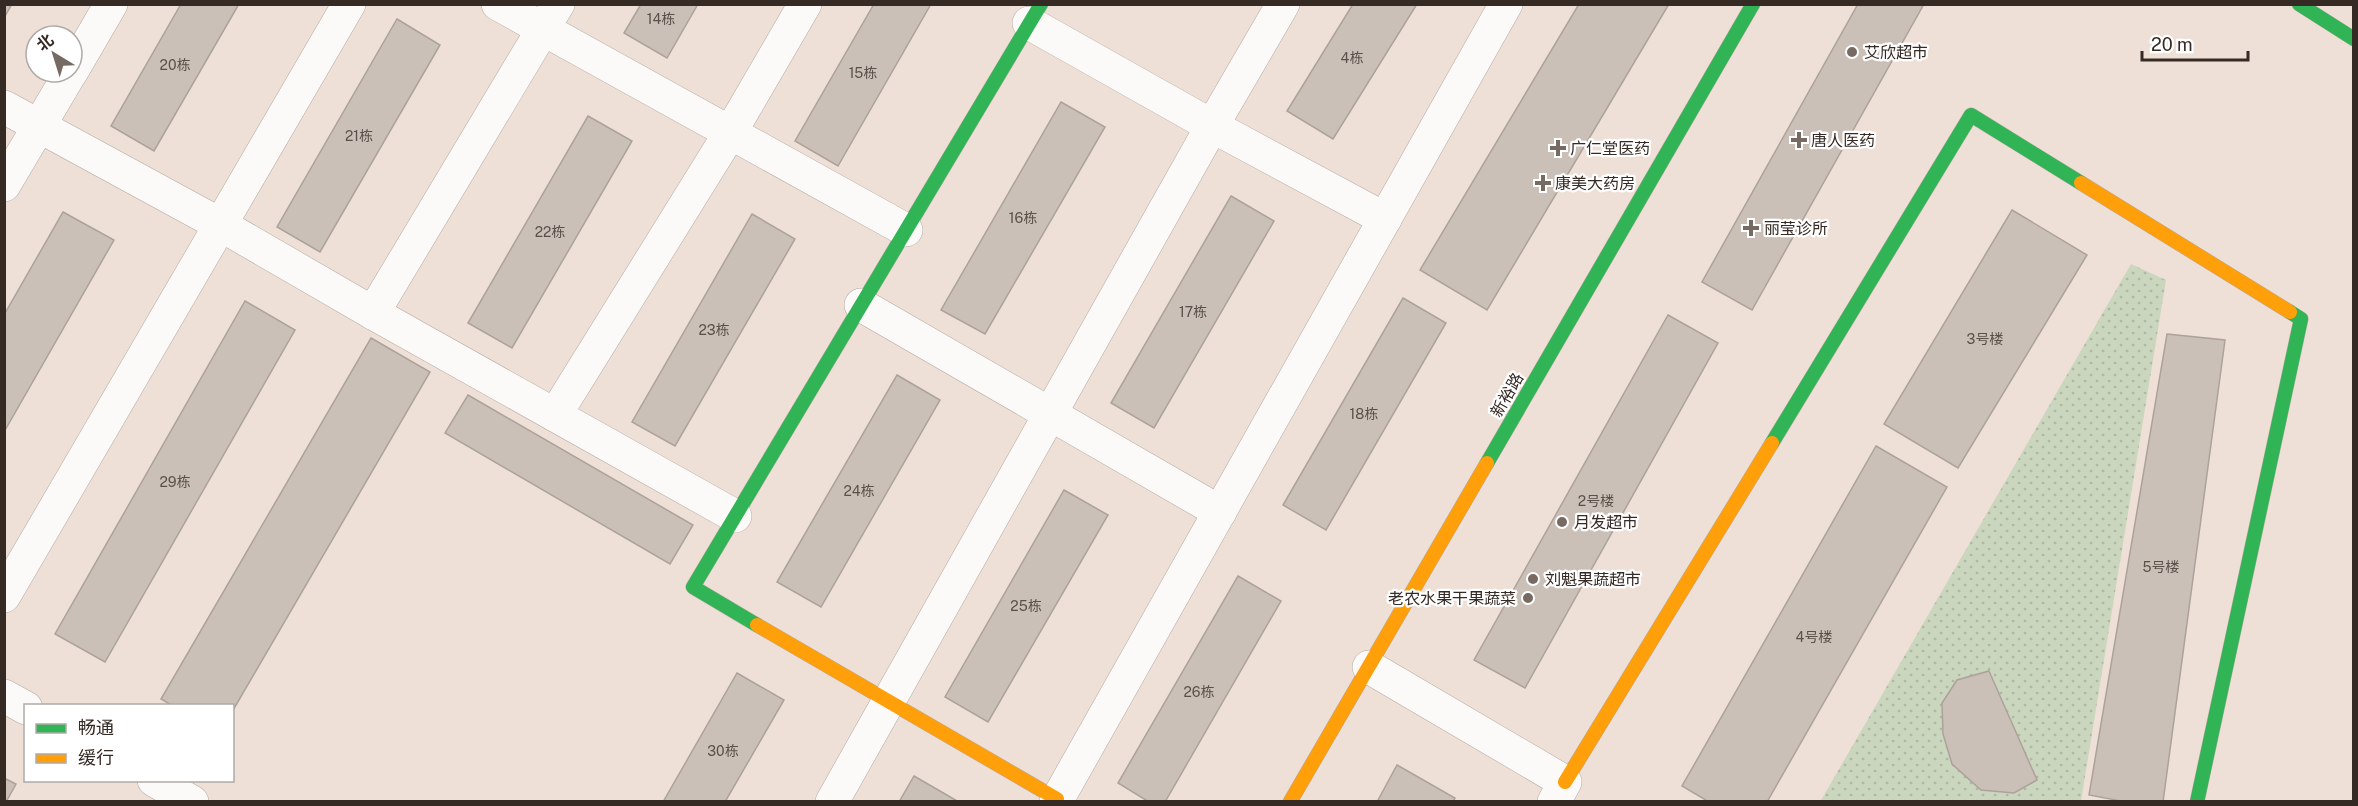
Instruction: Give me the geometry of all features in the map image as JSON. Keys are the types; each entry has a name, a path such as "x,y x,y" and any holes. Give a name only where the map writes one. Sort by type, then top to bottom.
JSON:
{"street":[{"path":"84,51 111,4"},
{"path":"4,596 350,4"},
{"path":"498,4 550,17 730,133 906,230"},
{"path":"555,415 730,133 805,4"},
{"path":"832,801 1283,4"},
{"path":"1385,219 1212,126 1035,14 693,587 1057,800 1220,512 1385,219 1506,4"},
{"name":"新裕路","path":"1290,801 1753,4"},
{"path":"2299,4 2354,39"},
{"path":"374,313 550,17"},
{"path":"4,185 65,84"},
{"path":"4,106 221,225 735,516"},
{"path":"1369,667 1560,792 1971,115 2301,320 2197,801"},
{"path":"861,305 1220,512"},
{"path":"4,696 24,707"},
{"path":"158,782 192,801"}],"green space":[{"path":"2131,264 2166,280 2081,801 1820,802"}],"building":[{"path":"4,4 12,4 4,18"},
{"path":"181,4 239,4 154,151 111,126"},
{"path":"641,4 698,4 667,58 624,33"},
{"path":"874,4 931,4 838,166 795,141"},
{"path":"1353,4 1417,4 1333,139 1287,111"},
{"path":"1579,4 1669,4 1487,310 1420,270"},
{"path":"1858,4 1924,4 1752,310 1702,282"},
{"path":"397,19 440,45 320,252 277,227"},
{"path":"1061,102 1105,127 985,334 941,310"},
{"path":"588,116 632,141 512,348 468,323"},
{"path":"1231,196 1274,221 1154,428 1111,403"},
{"path":"2012,210 2087,255 1958,468 1884,424"},
{"path":"63,212 114,240 4,432 4,315"},
{"path":"752,214 795,239 675,446 632,422"},
{"path":"1403,298 1446,323 1326,530 1283,505"},
{"path":"245,301 295,330 105,662 55,634"},
{"path":"1668,315 1718,343 1525,688 1474,660"},
{"path":"2167,334 2225,340 2163,802 2126,802 2089,795"},
{"path":"371,338 430,372 234,709 234,704 170,704 161,699"},
{"path":"897,375 940,400 821,607 777,582"},
{"path":"468,395 693,525 670,564 445,433"},
{"path":"1876,446 1947,487 1767,802 1709,802 1682,786"},
{"path":"1064,490 1108,515 988,722 945,697"},
{"path":"1238,576 1281,601 1165,802 1149,802 1118,783"},
{"path":"1989,671 2037,780 2014,793 1981,790 1952,764 1943,734 1942,703 1957,680"},
{"path":"737,673 784,700 725,802 663,802"},
{"path":"1397,765 1455,798 1453,802 1377,802"},
{"path":"914,776 959,802 899,802"},
{"path":"4,778 16,784 6,802 4,802"}],"traffic: fast":[{"path":"757,625 693,587 1041,4"},
{"path":"1487,463 1753,4"},
{"path":"2299,4 2354,39"},
{"path":"1772,443 1971,115 2081,183"},
{"path":"2197,802 2301,319 2290,312"}],"traffic: slow":[{"path":"2081,183 2290,312"},
{"path":"1565,782 1772,443"},
{"path":"1290,802 1487,463"},
{"path":"757,625 1057,799"}],"place":[{"name":"艾欣超市","path":"1852,52"},
{"name":"唐人医药","path":"1799,140"},
{"name":"广仁堂医药","path":"1558,148"},
{"name":"康美大药房","path":"1543,183"},
{"name":"丽莹诊所","path":"1751,228"},
{"name":"月发超市","path":"1562,522"},
{"name":"刘魁果蔬超市","path":"1533,579"},
{"name":"老农水果干果蔬菜","path":"1528,598"}]}
